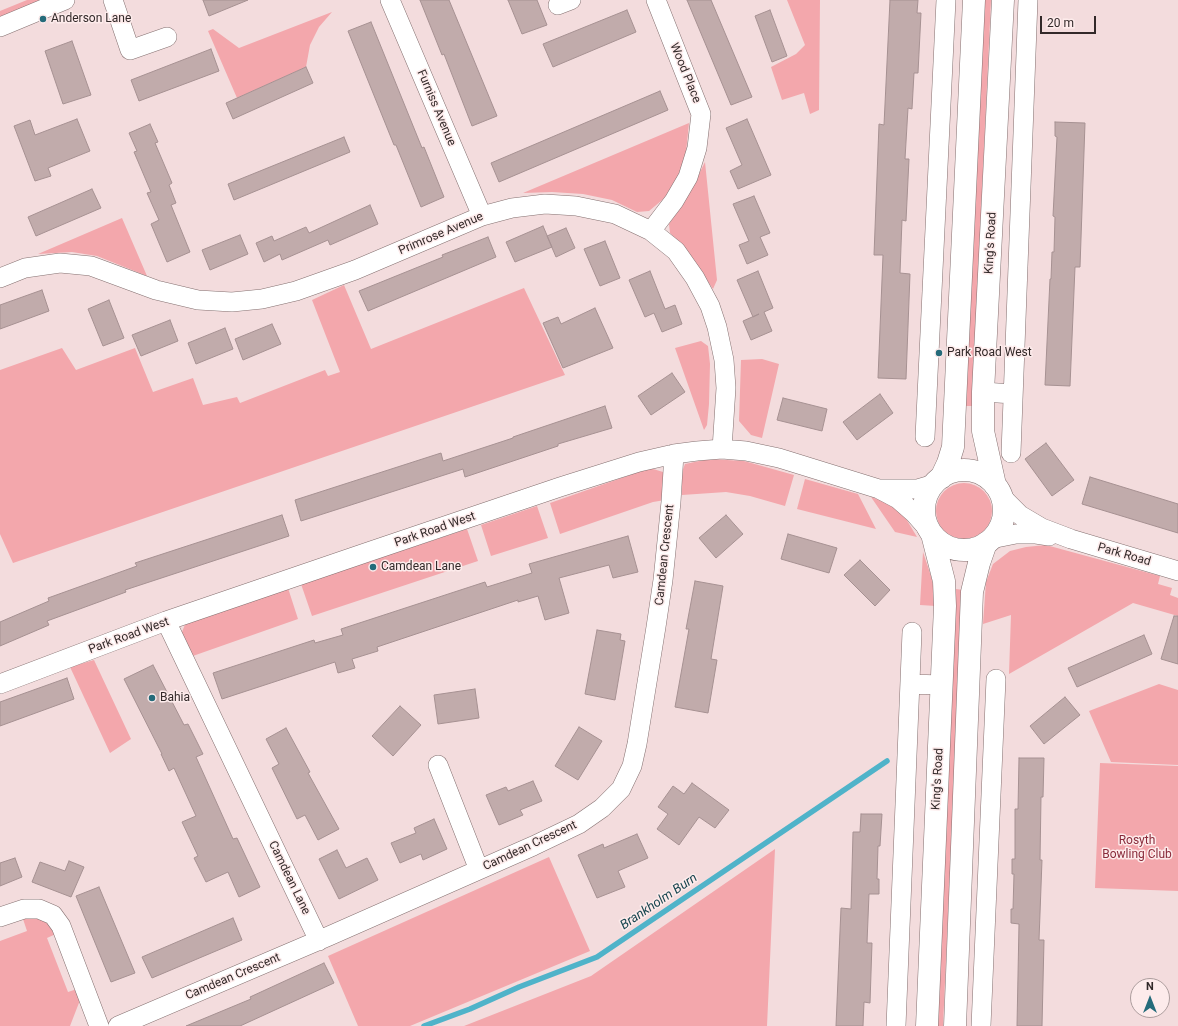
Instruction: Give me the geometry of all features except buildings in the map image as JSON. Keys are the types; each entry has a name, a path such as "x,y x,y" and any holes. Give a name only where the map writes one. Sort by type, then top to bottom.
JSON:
{"main road":[{"name":"King's Road","path":"927,1026 945,606 944,581 930,531 924,516 924,502 929,490 938,481 948,463 953,447 974,0"},
{"name":"King's Road","path":"955,1026 972,592 979,563 989,541 996,534 1002,522 1004,509 983,431 983,392 1003,0"},
{"path":"938,481 948,474 960,471 973,472 985,477 998,491"},
{"path":"930,531 936,540 948,547 961,550 974,549 989,541"}],"street":[{"path":"0,28 65,0"},
{"path":"113,0 130,50 168,37"},
{"name":"Furniss Avenue","path":"390,0 482,216"},
{"name":"Wood Place","path":"651,231 674,201 688,177 697,148 701,114 656,0"},
{"path":"925,437 946,0"},
{"path":"1011,454 1028,0"},
{"name":"Primrose Avenue","path":"0,278 25,268 60,263 91,266 156,290 198,300 232,302 262,299 296,292 355,270 482,216 512,208 545,204 576,206 615,214 651,231 676,251 695,278 710,306 717,327 724,360 726,388 722,449"},
{"path":"929,360 956,361"},
{"path":"983,392 1013,394"},
{"name":"Park Road West","path":"0,684 166,621 560,487 639,462 674,454 722,449 746,451 779,458 860,482 879,489 898,499 914,513 930,531"},
{"name":"Camdean Crescent","path":"118,1026 319,941 533,846 579,824 602,808 621,789 632,766 637,744 663,580 674,454"},
{"name":"Park Road West","path":"879,489 917,489 938,481"},
{"name":"Park Road","path":"998,491 1020,515 1042,528 1071,539 1178,571"},
{"name":"Park Road","path":"989,541 1016,534 1036,534 1071,539"},
{"name":"Camdean Lane","path":"166,621 319,941"},
{"path":"896,1026 912,632"},
{"path":"981,1026 996,679"},
{"path":"910,684 942,685"},
{"path":"968,702 995,705"},
{"path":"438,765 479,870"},
{"path":"0,917 24,909 39,909 52,915 61,926 99,1026"}],"green space":[{"path":"27,0 43,0 0,18 0,11"},
{"path":"787,0 820,0 819,110 810,114 804,93 782,100 771,67 796,54 805,45"},
{"path":"983,0 991,0 972,406 965,406"},
{"path":"332,12 319,27 310,45 306,67 237,98 208,31 213,29 239,48"},
{"path":"689,123 686,152 678,177 667,196 649,211 637,212 612,200 583,194 552,192 523,193"},
{"path":"705,162 717,280 713,289 684,247 670,233 669,224 693,186"},
{"path":"122,218 147,276 97,256 72,252 38,254"},
{"path":"344,285 371,349 524,288 565,375 13,563 0,534 0,370 62,348 76,370 135,348 153,392 193,378 203,405 237,397 240,403 325,370 328,376 340,372 312,300"},
{"path":"701,341 708,346 710,364 709,404 707,425 704,430 675,348"},
{"path":"762,359 779,364 762,438 751,435 739,421 741,360"},
{"path":"709,459 744,461 794,475 785,506 750,496 726,492 682,495 682,472 685,464"},
{"path":"650,468 663,472 666,484 665,500 653,502 560,534 550,503"},
{"path":"805,479 858,494 876,529 797,509"},
{"path":"958,483 970,483 984,491 992,505 990,522 984,531 970,539 958,539 948,534 941,527 936,517 936,505 941,495 948,488"},
{"path":"871,497 890,503 905,517 917,537 895,532"},
{"path":"537,506 548,538 491,556 481,525"},
{"path":"467,529 478,561 312,616 301,584"},
{"path":"1046,545 1160,576 1158,584 1172,588 1170,595 1178,598 1178,616 1133,603 1009,674 1011,615 983,624 986,582 993,564 1010,551 1026,547"},
{"path":"923,552 932,579 936,606 920,605"},
{"path":"288,588 298,619 190,657 180,637 186,622"},
{"path":"956,589 963,590 943,1026 936,1026"},
{"path":"94,660 131,739 110,753 70,667"},
{"path":"1159,684 1178,690 1178,765 1111,762 1089,711"},
{"name":"Rosyth Bowling Club","path":"1100,763 1178,766 1178,891 1095,888"},
{"path":"775,849 767,1026 464,1026 591,976"},
{"path":"549,857 590,951 410,1026 358,1026 328,956"},
{"path":"22,916 46,919 58,933 47,938 68,992 80,988 82,995 70,1026 0,1026 0,941 27,931"}],"waterway":[{"name":"Brankholm Burn","path":"424,1026 470,1009 519,987 597,957 887,761"}],"place":[{"name":"Anderson Lane","path":"43,19"},
{"name":"Park Road West","path":"939,353"},
{"name":"Camdean Lane","path":"373,567"},
{"name":"Bahia","path":"152,698"}]}
